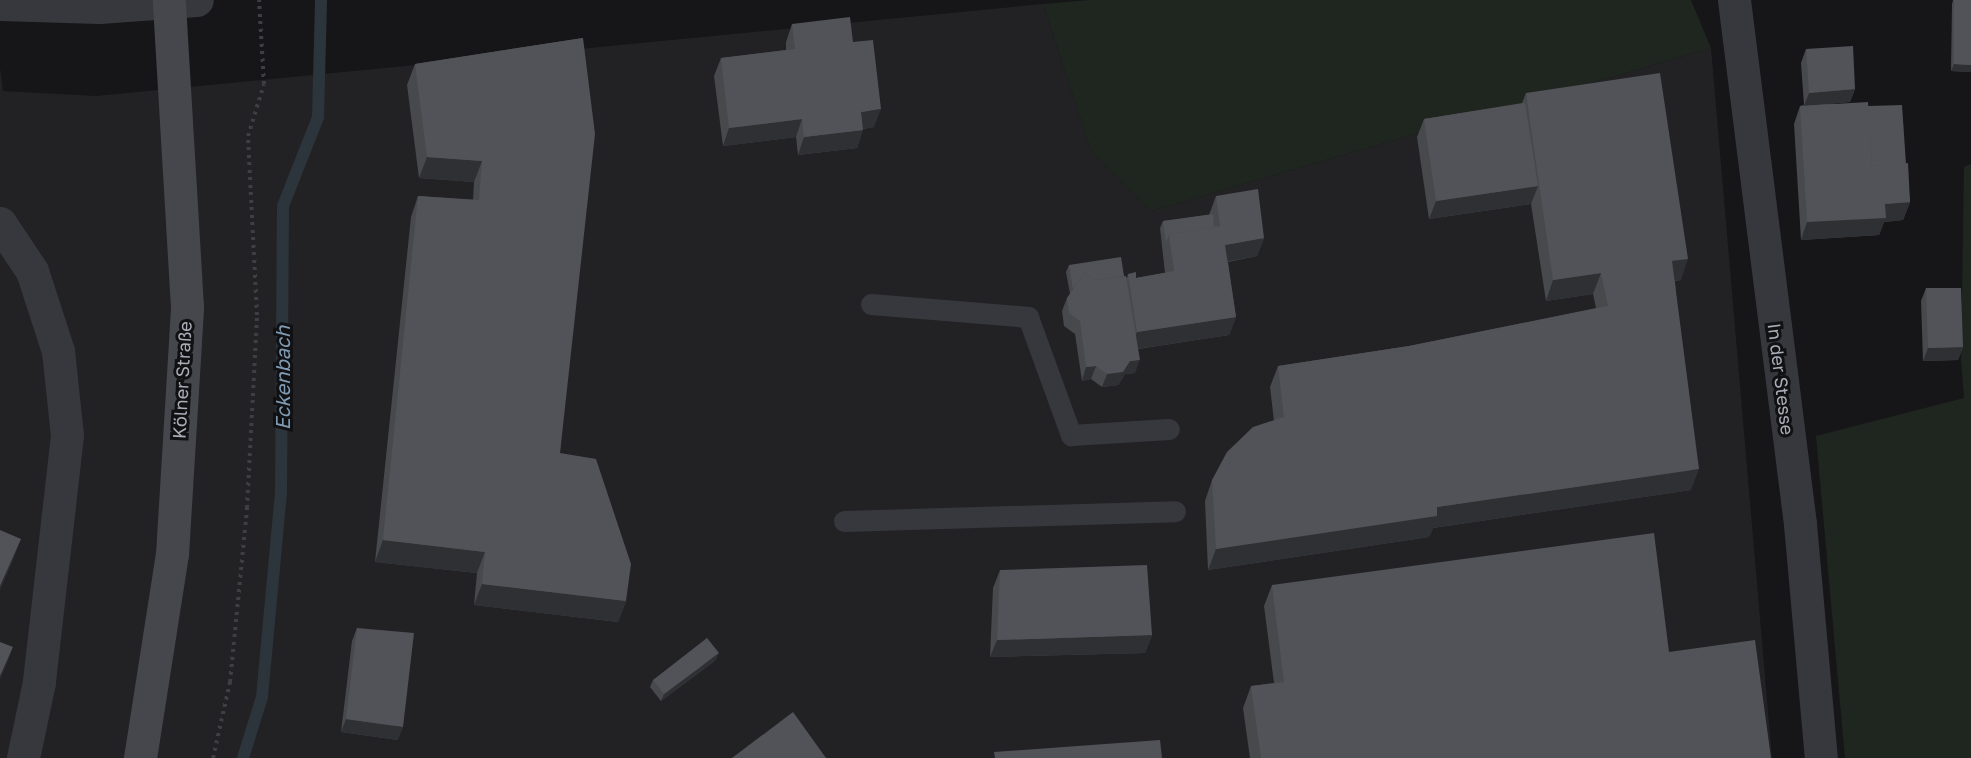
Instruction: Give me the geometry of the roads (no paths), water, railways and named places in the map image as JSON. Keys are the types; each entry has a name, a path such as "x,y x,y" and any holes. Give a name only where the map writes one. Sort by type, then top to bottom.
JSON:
{"main road":[{"name":"Kölner Straße","path":"140,758 171,554 186,307 169,0"}],"street":[{"path":"0,4 99,7 169,0 198,0"},
{"name":"In der Stesse","path":"1734,0 1800,524 1821,758"},
{"path":"0,223 32,271 54,340 67,435 39,682 23,758"}],"lane":[{"path":"871,304 1028,317 1071,435 1169,429"},
{"path":"844,521 1175,511"}],"waterway":[{"name":"Eckenbach","path":"243,758 262,697 281,492 283,206 318,117 321,0"}]}
